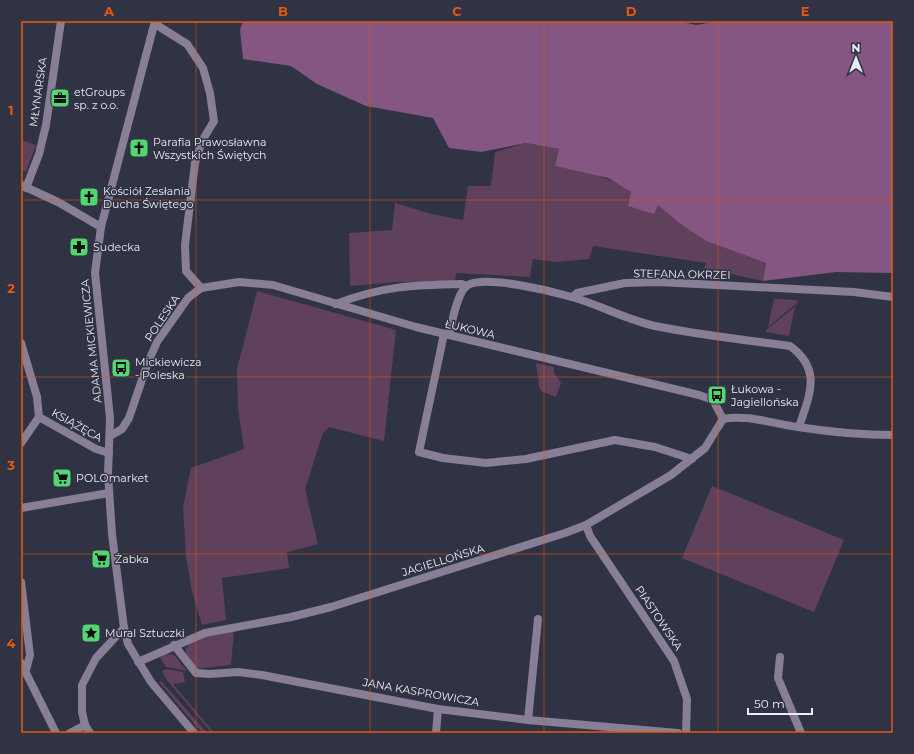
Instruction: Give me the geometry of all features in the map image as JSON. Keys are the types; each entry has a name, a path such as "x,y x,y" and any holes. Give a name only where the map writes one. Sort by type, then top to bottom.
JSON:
{"street":[{"name":"MŁYNARSKA","path":"24,186 39,154 46,125 61,21"},
{"path":"155,22 187,44 203,68 210,93 214,121 202,141 195,163 185,245 186,270 201,288"},
{"name":"ADAMA MICKIEWICZA","path":"155,22 101,227 95,273 106,368 110,436 109,492 124,628 128,644 151,682 194,733"},
{"path":"24,186 58,202 101,227"},
{"name":"ŁUKOWA","path":"201,288 240,282 273,285 446,334 699,395 713,400 723,420"},
{"path":"692,459 655,447 615,440 526,459 486,463 463,461 419,452 446,334 459,296 466,286 473,283 483,282 506,283 572,297 654,325 790,346 797,351 808,364 812,378 810,394 799,427"},
{"name":"STEFANA OKRZEI","path":"572,297 577,293 625,284 659,282 854,292 893,297"},
{"path":"336,304 361,294 396,286 462,284 466,286"},
{"name":"POLESKA","path":"110,436 122,429 129,418 147,365 157,342 188,298 201,288"},
{"name":"KSIĄŻĘCA","path":"21,342 37,397 39,417 96,449 109,452"},
{"path":"21,443 39,417"},
{"path":"723,420 741,418 799,427 868,435 893,434"},
{"name":"JAGIELLOŃSKA","path":"138,662 174,645 205,633 284,619 331,607 586,525 671,475 692,459 705,448 723,420"},
{"path":"21,508 109,492"},
{"name":"PIASTOWSKA","path":"586,525 590,536 674,661 687,699 686,733"},
{"path":"21,582 30,655 23,666 56,733"},
{"path":"528,720 538,620"},
{"path":"90,733 85,725 82,712 82,685 86,675 108,644 124,628"},
{"name":"JANA KASPROWICZA","path":"174,645 196,673 210,674 238,672 262,674 438,709 528,720 678,733"},
{"path":"780,657 778,678 801,733"},
{"path":"436,733 438,709"},
{"path":"70,733 85,725"}],"shaded area":[{"path":"243,21 678,21 696,25 719,21 893,21 893,273 836,272 763,281 766,263 706,241 679,223 658,205 654,214 628,206 631,192 608,178 555,166 559,149 526,143 481,152 449,148 433,118 366,106 317,84 291,66 243,59 240,30"},
{"path":"21,140 36,145 26,172 21,169"},
{"path":"526,143 559,149 555,166 605,178 623,187 631,193 628,206 658,205 679,223 706,241 766,263 763,281 704,268 706,263 593,246 589,259 556,262 533,259 530,277 456,273 455,281 397,282 350,286 349,233 392,230 395,203 432,214 463,220 468,186 491,186 495,152"},
{"path":"257,291 396,330 384,441 329,427 323,433 305,489 318,544 287,552 289,568 222,578 226,620 202,625 192,591 186,557 183,507 191,468 244,449 238,408 237,369"},
{"path":"774,299 796,300 798,302 768,327"},
{"path":"795,307 789,336 766,332 766,330"},
{"path":"536,363 554,367 554,373 561,383 556,397 541,391"},
{"path":"712,486 844,540 814,612 682,558"},
{"path":"234,631 231,665 196,669 186,653 187,648 191,644 205,637"},
{"path":"166,654 174,655 187,671 166,667 160,657"},
{"path":"166,669 183,672 185,682 173,684 214,733 212,733 166,679 162,671"},
{"path":"161,681 207,733 202,733 159,682"}],"place":[{"name":"etGroups sp. z o.o.","path":"60,98"},
{"name":"Parafia Prawosławna Wszystkich Świętych","path":"139,148"},
{"name":"Kościół Zesłania Ducha Świętego","path":"89,197"},
{"name":"Sudecka","path":"79,247"},
{"name":"Mickiewicza - Poleska","path":"121,368"},
{"name":"Łukowa - Jagiellońska","path":"717,395"},
{"name":"POLOmarket","path":"62,478"},
{"name":"Żabka","path":"101,559"},
{"name":"Mural Sztuczki","path":"91,633"}]}
